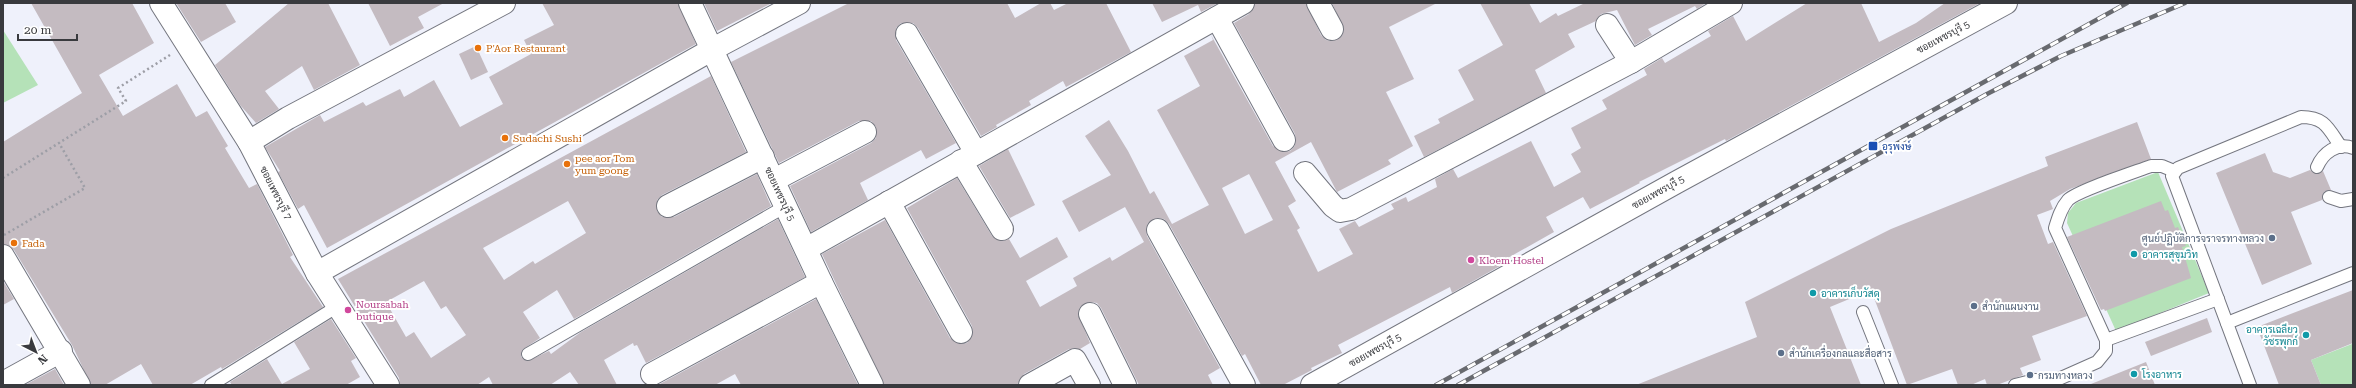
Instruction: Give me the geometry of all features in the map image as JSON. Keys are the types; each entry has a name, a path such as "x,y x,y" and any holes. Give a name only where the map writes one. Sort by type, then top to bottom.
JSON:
{"street":[{"name":"ซอยเพชรบุรี 7","path":"161,3 249,142 317,273 338,306 381,383"},
{"path":"249,142 288,118 504,3"},
{"name":"ซอยเพชรบุรี 5","path":"690,3 713,49 821,282 872,385"},
{"path":"317,273 713,49 799,3"},
{"path":"806,249 1243,3"},
{"path":"1318,3 1332,29"},
{"path":"1305,174 1333,206 1340,211 1351,209 1631,62 1731,3"},
{"name":"ซอยเพชรบุรี 5","path":"1312,385 1663,189 2006,3"},
{"path":"1217,18 1284,140"},
{"path":"1607,25 1631,62"},
{"path":"907,34 969,157 1002,229"},
{"path":"774,180 865,132"},
{"path":"668,206 762,157"},
{"path":"889,202 961,332"},
{"path":"1158,230 1244,385"},
{"path":"3,256 61,351 79,385"},
{"path":"652,374 821,282"},
{"path":"1090,314 1124,385"},
{"path":"3,383 61,351"},
{"path":"1030,385 1075,360 1089,385"}],"lane":[{"path":"2015,385 2035,380 2052,382 2096,362 2106,351 2106,340 2055,228 2060,213 2068,200 2151,166 2162,166 2174,171 2301,117 2315,117 2324,123 2341,147"},
{"path":"2317,167 2325,154 2341,147 2353,148"},
{"path":"2174,171 2172,176 2250,385"},
{"path":"2329,197 2341,201 2353,199"},
{"path":"528,354 786,206"},
{"path":"2227,323 2353,274"},
{"path":"2106,340 2218,299"},
{"path":"211,385 338,306"},
{"path":"1863,312 1892,385"}],"path":[{"path":"3,178 126,101 118,88 188,44"},
{"path":"3,236 85,188 59,143"}],"green space":[{"path":"3,30 38,85 3,103"},
{"path":"2158,172 2209,293 2116,331 2067,223 2068,213 2076,203"},
{"path":"2352,344 2353,385 2321,385 2311,360"}],"building":[{"path":"31,3 132,3 154,43 99,75 123,116 177,84 196,117 207,111 228,146 225,148 249,188 257,184 293,255 290,257 323,307 222,369 221,367 190,385 153,385 141,364 105,385 91,385 72,345 14,250 3,244 3,142 82,93"},
{"path":"176,3 225,3 236,22 201,42"},
{"path":"289,3 328,3 360,65 314,90 302,66 265,91 279,109 256,123 240,105 215,65"},
{"path":"368,3 444,3 418,17 424,28 390,46"},
{"path":"542,3 678,3 696,44 327,248 304,205 298,209 278,172 280,171 265,147 320,115 324,122 363,102 366,106 400,89 404,97 434,80 460,127 503,104 489,77 531,54 524,40 554,25"},
{"path":"704,3 772,3 717,31"},
{"path":"849,3 1007,3 1015,18 1041,3 1050,3 1054,10 1068,3 1106,3 1131,52 1066,87 1063,81 1029,101 1031,105 996,125 997,127 981,136 918,28 913,23 901,23 896,28 896,40 956,143 926,159 921,150 860,183 868,200 811,232 790,186 871,143 876,138 876,127 871,121 859,121 779,163 731,62"},
{"path":"1152,3 1218,3 1201,12 1198,5 1162,22"},
{"path":"1255,3 1306,3 1321,35 1326,40 1332,41 1342,36 1344,29 1332,3 1437,3 1389,27 1414,79 1386,92 1413,146 1388,160 1391,164 1337,192 1311,142 1275,162 1296,201 1288,206 1300,228 1297,230 1318,272 1353,254 1339,229 1355,221 1359,227 1394,209 1391,204 1406,197 1408,202 1437,187 1435,179 1453,169 1458,178 1531,141 1554,187 1581,172 1571,154 1581,148 1571,128 1607,109 1602,100 1647,75 1644,69 1662,58 1665,63 1711,36 1708,31 1733,16 1746,41 1807,3 1861,3 1879,42 1916,23 1945,3 1980,3 1726,141 1725,139 1639,182 1640,183 1590,209 1583,197 1546,217 1554,232 1506,259 1507,262 1452,293 1450,287 1338,345 1342,353 1311,368 1312,370 1283,385 1261,385 1245,354 1242,356 1169,224 1164,219 1158,218 1148,223 1146,229 1147,236 1220,368 1208,375 1213,385 1139,385 1101,308 1097,303 1090,302 1080,307 1078,314 1090,343 1080,349 1069,349 1024,374 1017,385 884,385 822,254 885,220 950,338 960,344 967,343 973,333 972,326 907,208 957,178 992,236 1002,241 1009,239 1020,258 1057,237 1068,257 1026,281 1040,307 1077,286 1073,278 1110,257 1112,261 1144,242 1125,207 1079,232 1062,201 1111,175 1085,136 1109,120 1128,151 1150,194 1154,191 1172,224 1209,205 1157,110 1200,86 1184,56 1213,40 1211,35 1273,146 1283,152 1290,151 1294,147 1296,141 1295,134 1234,23 1249,14","holes":["1249,174 1273,220 1245,234 1222,188"]},
{"path":"1480,3 1529,3 1540,23 1556,13 1558,16 1585,3 1706,3 1697,9 1695,6 1648,29 1652,35 1635,45 1617,10 1601,14 1596,21 1568,34 1575,47 1535,70 1546,93 1424,157 1414,136 1440,123 1438,119 1474,100 1458,70 1503,45"},
{"path":"476,46 488,72 471,80 459,54"},
{"path":"711,76 746,152 662,195 657,200 657,211 662,217 674,217 757,174 771,206 574,319 557,290 523,312 540,338 522,350 521,357 528,361 549,351 551,354 581,332 778,219 805,277 646,363 637,345 634,346 633,343 604,360 617,385 579,385 570,372 550,385 493,385 489,377 477,385 400,385 399,378 338,279","holes":["568,201 586,233 535,264 533,261 504,280 483,248","424,281 441,309 446,306 466,335 431,358 414,332 406,337 386,302"]},
{"path":"2137,122 2151,159 2070,189 2050,201 2053,209 2037,215 2048,244 2053,242 2087,316 2032,336 2041,360 2020,368 2023,375 1997,385 1987,385 1985,379 1971,385 1958,385 1952,369 1907,385 1871,290 1830,307 1861,385 1636,385 1757,337 1745,302 1891,229 2048,166 2045,157"},
{"path":"1008,149 1035,205 1010,218 979,166"},
{"name":"ศูนย์ปฏิบัติการจราจรทางหลวง","path":"2265,153 2273,172 2290,178 2310,170 2317,174 2323,171 2331,190 2324,192 2322,200 2291,212 2312,264 2262,285 2216,173"},
{"name":"อาคารสุขุมวิท","path":"2161,201 2165,211 2168,210 2175,228 2178,227 2186,246 2182,247 2191,278 2105,311 2104,309 2101,310 2067,237"},
{"path":"3,281 14,299 3,305"},
{"name":"อาคารเฉลียว วัชรพุกก์","path":"2353,290 2353,343 2311,360 2321,385 2279,385 2257,327"},
{"path":"816,299 858,385 741,385 735,374 715,385 658,385"},
{"path":"2207,318 2212,332 2151,356 2145,342"},
{"path":"331,319 356,358 351,361 360,377 346,385 232,385 230,382 267,359 282,384 310,369 294,342"},
{"name":"โรงอาหาร","path":"2146,362 2155,385 2091,384"},
{"path":"55,369 64,385 25,385"}],"railway":[{"path":"1436,385 2127,3"},
{"path":"1458,385 1987,94 2061,56 2185,3"}],"place":[{"name":"P'Aor Restaurant","path":"478,48"},
{"name":"Sudachi Sushi","path":"505,138"},
{"name":"อุรุพงษ์","path":"1873,146"},
{"name":"pee aor Tom yum goong","path":"567,164"},
{"name":"ศูนย์ปฏิบัติการจราจรทางหลวง","path":"2272,238"},
{"name":"Fada","path":"14,243"},
{"name":"อาคารสุขุมวิท","path":"2134,254"},
{"name":"Kloem Hostel","path":"1471,260"},
{"name":"อาคารเก็บวัสดุ","path":"1813,293"},
{"name":"สำนักแผนงาน","path":"1974,306"},
{"name":"Noursabah butique","path":"348,310"},
{"name":"อาคารเฉลียว วัชรพุกก์","path":"2306,335"},
{"name":"สำนักเครื่องกลและสื่อสาร","path":"1781,353"},
{"name":"โรงอาหาร","path":"2134,374"},
{"name":"กรมทางหลวง","path":"2030,375"}]}
